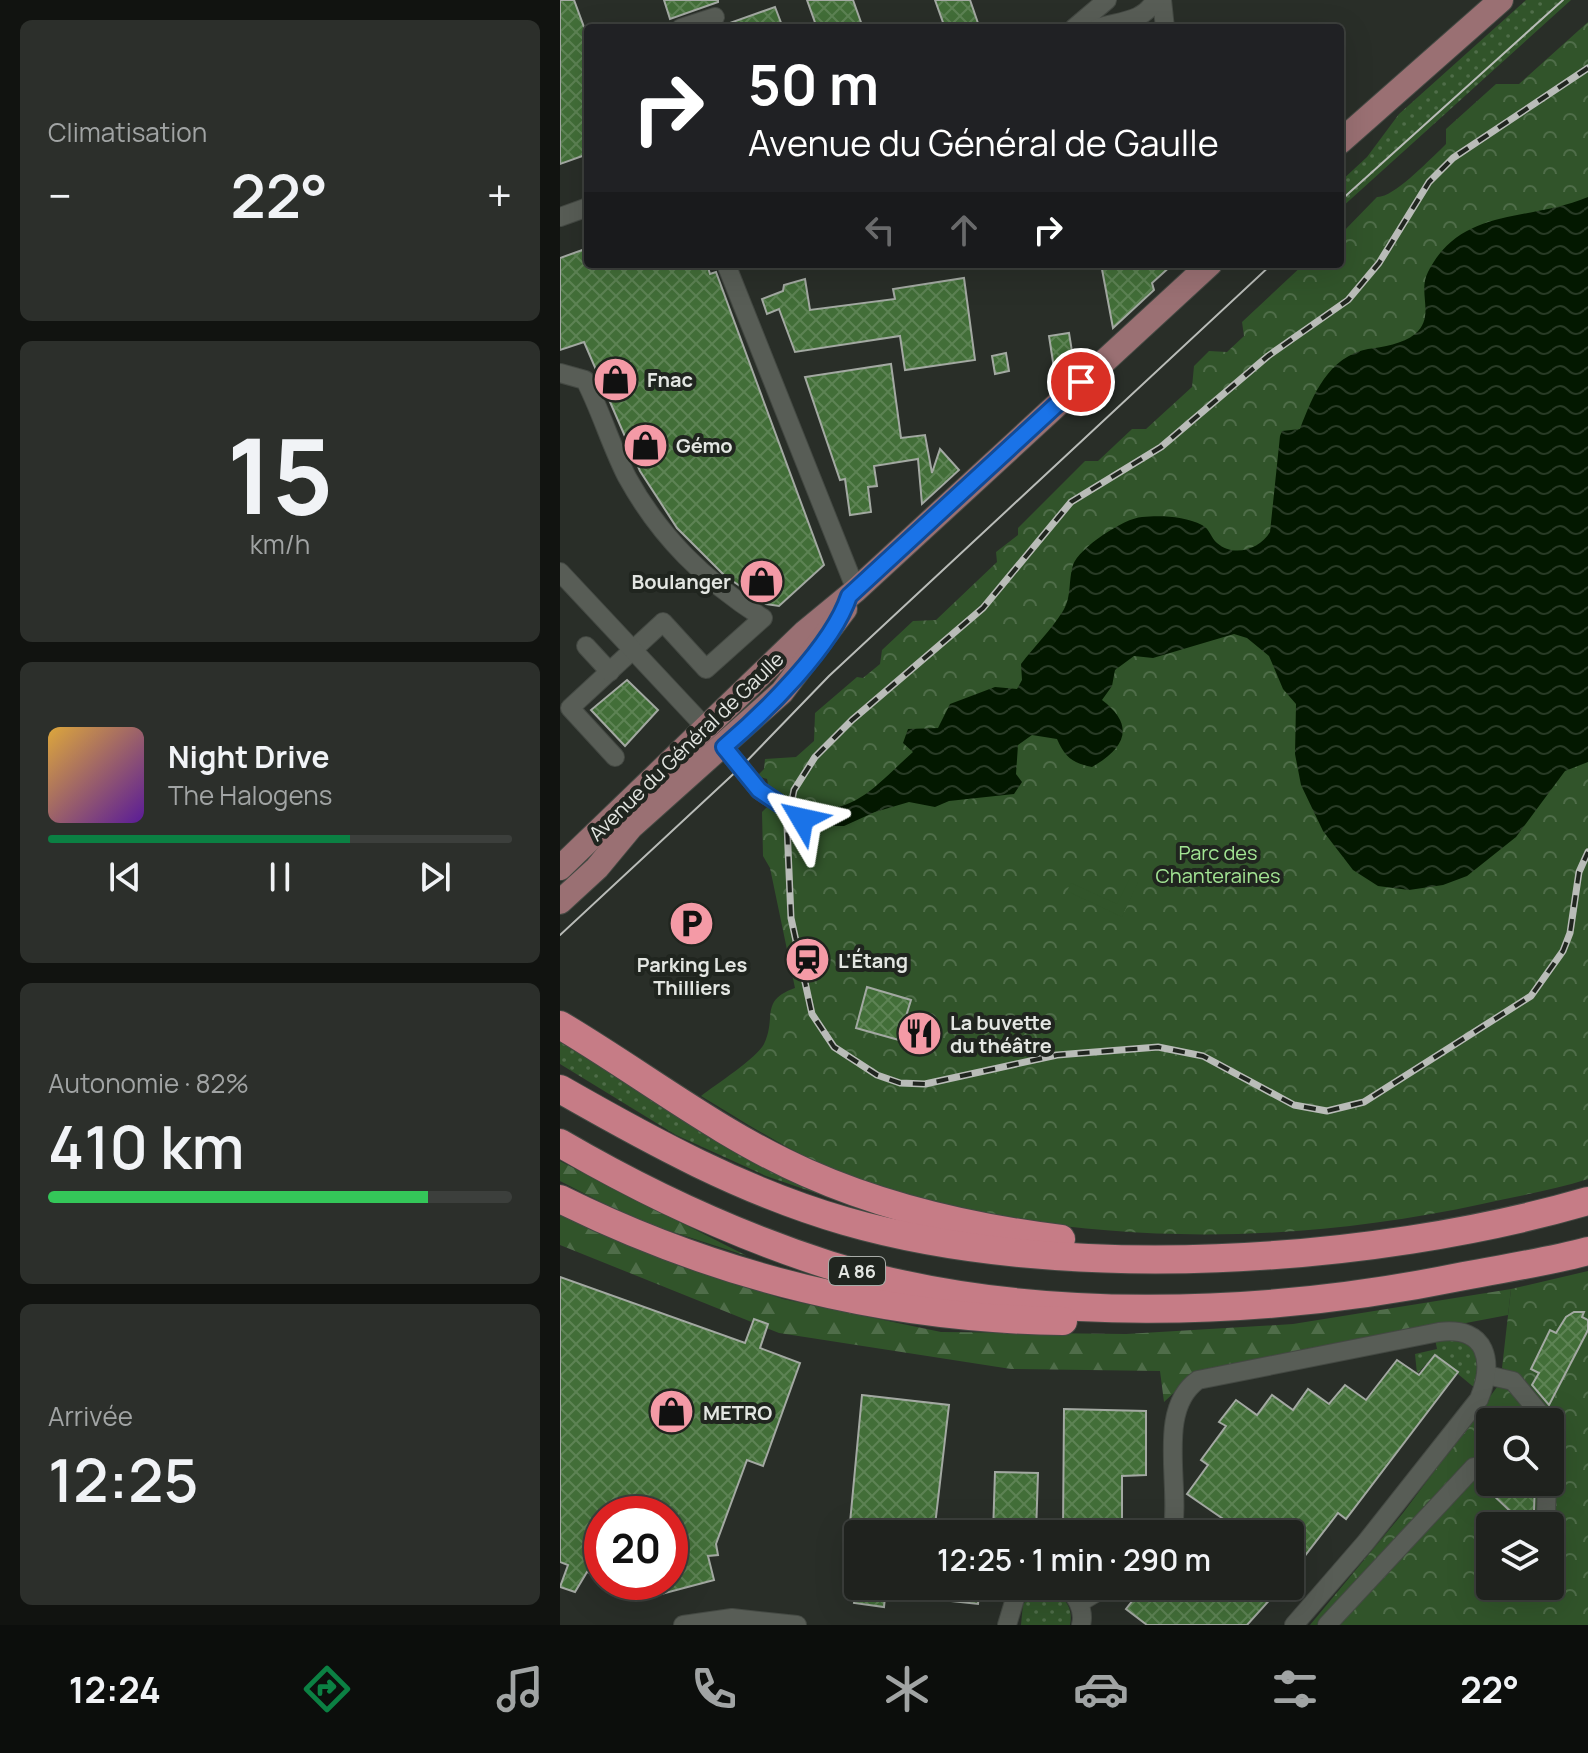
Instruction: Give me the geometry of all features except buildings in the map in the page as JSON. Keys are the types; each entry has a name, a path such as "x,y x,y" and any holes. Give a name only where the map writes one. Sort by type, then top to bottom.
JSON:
{"highway":[{"path":"560,1025 757,1148 805,1172 908,1210 987,1229 1090,1242 1112,1258"},
{"name":"A 86","path":"560,1089 640,1135 713,1170 844,1221 991,1252 1112,1258 1252,1255 1390,1242 1504,1223 1588,1201"},
{"name":"A 86","path":"560,1143 650,1191 741,1232 831,1265 999,1299 1178,1309 1314,1302 1411,1287 1588,1251"},
{"path":"560,1199 624,1231 689,1255 789,1286 865,1302 999,1320 1150,1321 1178,1309"}],"main road":[{"path":"1344,139 1501,0"},
{"path":"1344,156 1362,140 1389,101"},
{"name":"Avenue du Général de Gaulle","path":"560,868 616,809 805,632 853,593 1206,268"},
{"name":"Avenue du Général de Gaulle","path":"560,902 597,868 631,827 724,747 795,678 845,609 853,593"},
{"path":"706,728 724,747"}],"street":[{"path":"1079,24 1107,0"},
{"path":"1138,24 1155,0"},
{"path":"1162,0 1165,24"},
{"path":"693,24 715,17"},
{"path":"560,217 584,208"},
{"path":"728,268 853,593"},
{"path":"560,373 585,380 626,475 683,556 708,580 763,618 706,669 663,622 570,708 615,757"},
{"path":"560,572 706,728"},
{"path":"586,646 610,672"},
{"path":"724,747 759,790 802,819"},
{"path":"1172,1520 1175,1412 1189,1386 1198,1380 1455,1330 1477,1340 1488,1360 1479,1399 1366,1542 1294,1625"},
{"path":"1487,1375 1513,1381 1535,1408"},
{"path":"1327,1625 1474,1467"},
{"path":"1007,1625 1015,1600"},
{"path":"1077,1600 1081,1625"},
{"path":"1079,1603 1084,1600"},
{"path":"683,1625 732,1618 797,1625"}],"green space":[{"path":"1526,0 1571,0 1344,205 1344,178 1367,157 1399,114"},
{"name":"Parc des Chanteraines","path":"1588,22 1588,1179 1482,1204 1331,1228 1178,1234 1102,1230 1027,1221 952,1207 854,1179 809,1158 701,1096 760,1050 768,1034 773,1004 777,998 795,988 770,868 763,856 762,812 772,802 767,779 757,776 764,769 765,759 796,757 814,741 815,713 857,677 863,678 880,664 882,650 913,621 936,620 997,562 996,552 1018,535 1018,528 1085,461 1098,461 1132,429 1146,429 1192,387 1194,366 1209,351 1227,352 1244,336 1242,322 1300,268 1344,268 1344,231 1377,197 1401,186 1446,144 1446,129 1496,84 1519,84"},
{"path":"1130,878 1138,882 1122,917 1067,891 1071,883 1117,904"},
{"path":"560,1040 874,1213 766,1176 676,1135 560,1064"},
{"path":"560,1161 747,1256 636,1220 560,1181"},
{"path":"560,1215 619,1242 783,1299 941,1332 1126,1334 1293,1324 1511,1289 1508,1315 1193,1375 1164,1402 1160,1371 1011,1369 779,1333 560,1245"},
{"path":"1588,1271 1588,1625 1310,1625 1403,1513 1476,1415 1476,1496 1564,1496 1564,1408 1481,1408 1509,1371 1502,1368 1511,1289"},
{"path":"1435,1339 1460,1342 1473,1350 1477,1365 1476,1389 1435,1355 1417,1374 1415,1354 1437,1349"},
{"path":"1027,1600 1064,1600 1069,1606 1070,1625 1021,1625 1023,1604"}],"water":[{"path":"1588,197 1588,762 1565,771 1516,837 1467,876 1443,885 1409,890 1378,886 1353,870 1323,831 1301,785 1295,754 1296,704 1283,689 1269,656 1247,638 1234,634 1153,658 1134,656 1115,670 1112,686 1102,700 1119,719 1122,736 1112,752 1092,767 1070,758 1057,739 1032,735 1018,745 1016,774 1022,782 1014,794 949,801 935,807 909,802 844,826 830,826 810,817 812,808 842,806 879,783 913,752 903,743 908,729 938,728 950,704 995,687 1017,689 1022,680 1021,664 1066,605 1077,558 1114,528 1142,517 1172,517 1202,525 1224,548 1239,551 1260,543 1270,532 1282,431 1300,429 1324,379 1342,360 1354,353 1399,343 1415,334 1424,320 1425,280 1442,251 1459,236 1478,226"}],"tram line":[{"path":"1344,197 1563,0"},
{"path":"560,935 742,766 829,676 1268,268"}],"railway":[{"path":"1588,68 1453,158 1429,182 1379,263 1348,300 1268,356 1161,447 1071,502 983,608 852,720 815,757 794,790 787,825 791,918 812,1014 834,1047 877,1075 900,1083 925,1084 1057,1055 1158,1047 1203,1056 1294,1105 1327,1111 1364,1102 1531,996 1563,951 1570,933 1579,872 1588,852"}],"place":[{"name":"Fnac","path":"616,379"},
{"name":"Gémo","path":"645,445"},
{"name":"Boulanger","path":"762,581"},
{"name":"Parking Les Thilliers","path":"692,924"},
{"name":"L'Étang","path":"807,960"},
{"name":"La buvette du théâtre","path":"919,1034"},
{"name":"METRO","path":"672,1412"}],"route":[{"path":"802,819 759,790 724,747 795,678 845,609 849,596 1081,382"}]}
